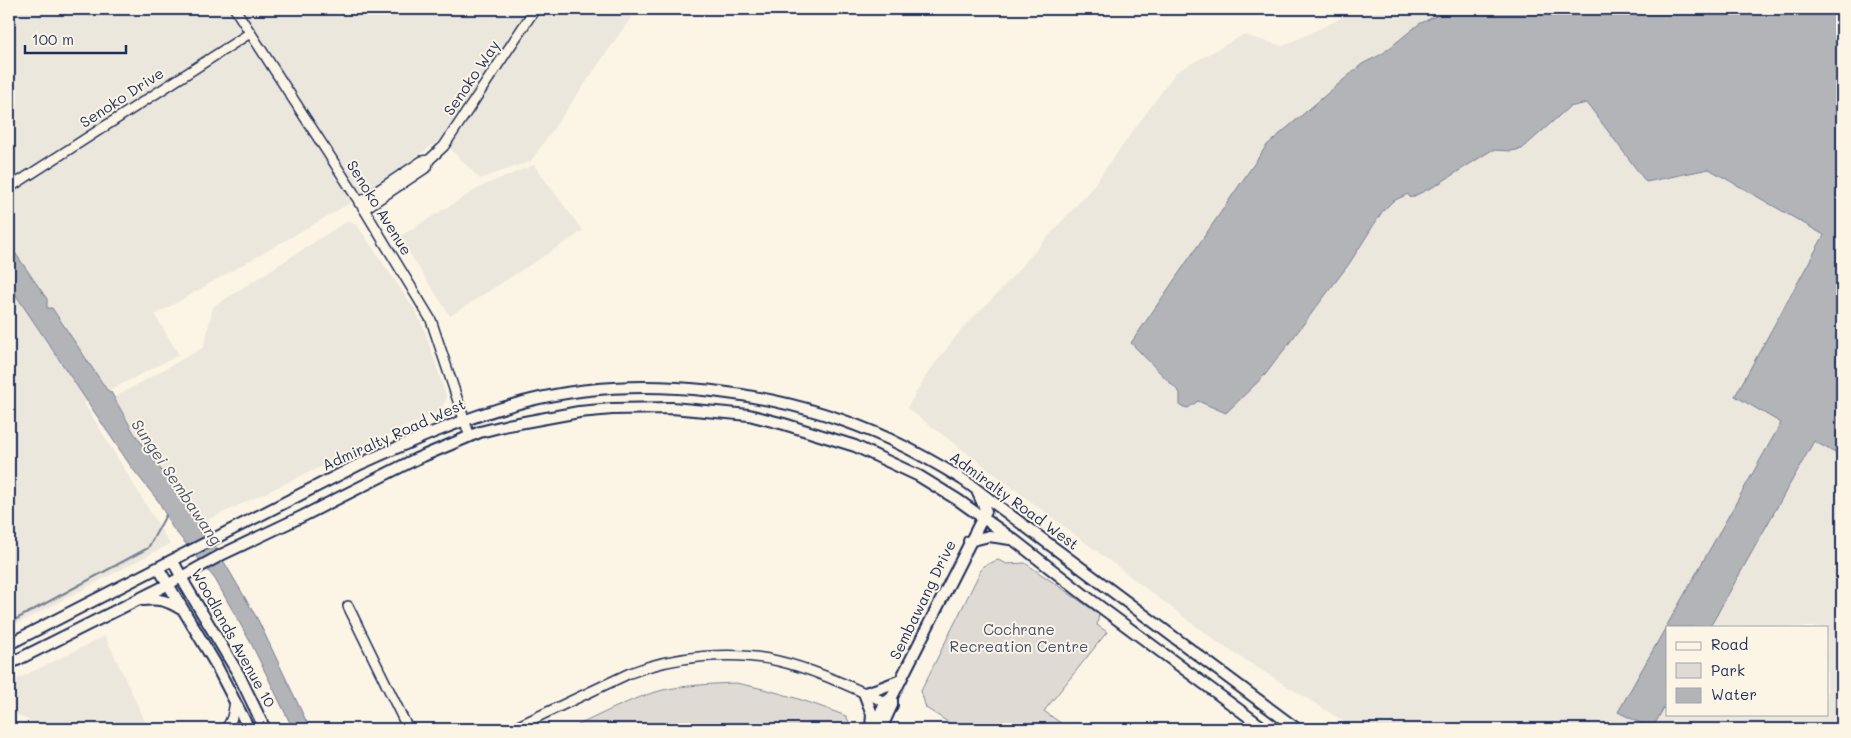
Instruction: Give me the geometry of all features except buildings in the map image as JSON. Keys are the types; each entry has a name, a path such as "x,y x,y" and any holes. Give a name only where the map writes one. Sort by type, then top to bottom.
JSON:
{"main road":[{"name":"Admiralty Road West","path":"9,644 159,569 358,465 465,419 527,401 586,391 643,388 717,391 801,407 829,416 888,439 935,463 976,490 1297,729"},
{"name":"Admiralty Road West","path":"9,664 168,585 223,554 304,516 416,459 470,437 508,424 551,416 612,409 672,408 749,416 818,433 881,457 919,476 1014,540 1087,597 1265,729"},
{"path":"976,490 985,506 986,511 982,518"},
{"name":"Sembawang Drive","path":"881,729 900,680 982,518"},
{"path":"969,541 988,536 1014,540"},
{"name":"Woodlands Avenue 10","path":"174,561 239,675 265,729"},
{"name":"Woodlands Avenue 10","path":"159,569 215,663 249,729"},
{"path":"133,602 156,598 169,602 182,610"},
{"path":"871,729 872,714 864,694 900,680"},
{"name":"Sembawang Drive","path":"871,729 890,702"}],"street":[{"name":"Senoko Avenue","path":"235,9 361,206 431,320 470,437"},
{"name":"Senoko Way","path":"361,206 422,161 429,160 444,146 535,9"},
{"name":"Senoko Drive","path":"9,188 250,33"},
{"path":"348,606 408,729"},
{"path":"512,729 630,673 664,662 691,658 735,656 777,661 814,672 864,694 890,702"},
{"path":"225,729 230,724 235,701"}],"shaded area":[{"path":"9,9 637,9 531,161 480,179 441,139 352,202 155,315 179,355 84,403 170,544 9,628"},
{"path":"1345,9 1448,9 1419,24 1382,54 1362,65 1131,343 1180,394 1226,412 1265,375 1349,264 1382,212 1393,201 1408,194 1410,198 1492,150 1511,151 1522,149 1569,107 1587,102 1646,182 1709,169 1825,235 1736,396 1842,457 1842,729 1356,729 1221,645 907,408 927,374 965,325 994,297 1090,190 1176,72 1243,35 1283,46 1338,20"},
{"path":"534,165 583,231 450,316 399,237 482,186"},
{"path":"349,222 357,225 415,310 423,326 447,398 440,411 201,523 134,433 115,397 204,347 213,307 344,223"},
{"path":"105,636 149,729 46,729 9,711 9,683"}],"green space":[{"name":"Cochrane Recreation Centre","path":"998,560 1007,564 1025,563 1099,614 1097,625 1107,632 1044,711 1069,729 959,729 926,708 921,691 983,566"},
{"path":"736,683 792,697 846,716 849,722 848,729 570,729 627,702 651,693 690,686"}],"water":[{"path":"1448,9 1842,9 1842,457 1814,441 1711,626 1667,626 1781,423 1735,396 1824,235 1709,169 1646,182 1587,103 1569,107 1522,149 1511,151 1492,150 1435,186 1410,198 1408,194 1393,201 1382,212 1349,264 1265,375 1226,413 1198,401 1188,408 1180,406 1180,393 1131,343 1267,145 1362,64 1382,54 1419,24"},
{"path":"9,244 47,299 47,308 52,308 107,390 111,392 134,433 206,531 258,620 310,729 293,729 252,645 215,579 172,527 159,502 132,468 9,285"},
{"path":"1666,627 1666,704 1652,729 1618,712"}],"waterway":[{"path":"9,623 148,548 166,515"}],"water label":[{"name":"Sungei Sembawang","path":"177,482"}]}
